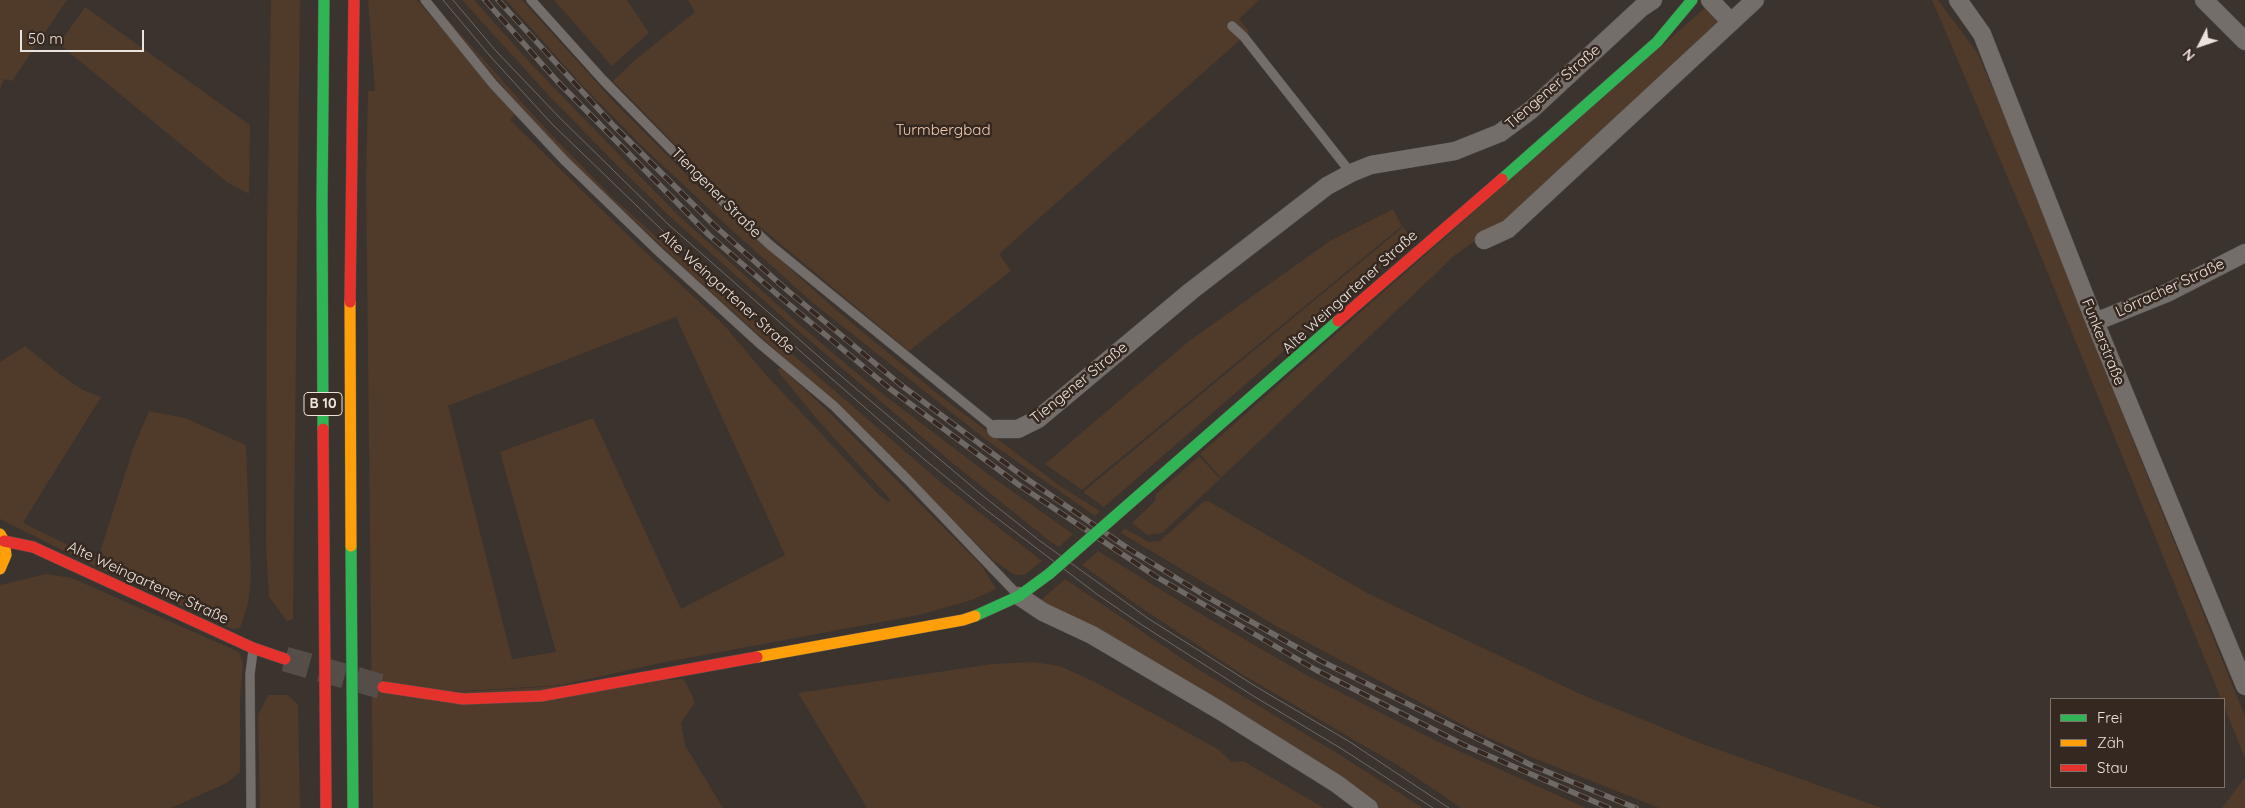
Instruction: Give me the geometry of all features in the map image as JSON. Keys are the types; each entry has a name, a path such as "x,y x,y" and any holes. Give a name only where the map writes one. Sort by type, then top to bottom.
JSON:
{"main road":[{"name":"B 10","path":"324,0 322,232 326,808"},
{"name":"B 10","path":"353,808 350,302 354,0"},
{"name":"Alte Weingartener Straße","path":"383,687 463,699 541,696 962,620 996,608 1019,596 1049,574 1598,95 1657,42 1692,0"},
{"path":"0,569 6,555 2,537"},
{"name":"Alte Weingartener Straße","path":"2,537 33,547 253,648 285,659"},
{"path":"352,683 365,798"}],"street":[{"name":"Tiengener Straße","path":"996,430 1018,429 1038,419 1191,291 1327,186 1351,172 1371,165 1455,151 1500,133 1531,110 1641,8 1653,0"},
{"path":"1710,0 1730,21"},
{"path":"1484,240 1508,229 1730,21 1755,0"},
{"name":"Funkerstraße","path":"1958,0 1982,34 2094,322 2245,686"},
{"path":"2204,0 2245,41"},
{"name":"Lörracher Straße","path":"2094,322 2166,293 2245,253"},
{"path":"1019,596 1043,612 1092,634 1210,705 1337,784 1369,808"}],"lane":[{"name":"Alte Weingartener Straße","path":"425,0 492,84 565,161 658,251 760,344 834,406 1019,596"},
{"name":"Tiengener Straße","path":"531,0 603,80 716,195 770,245 996,430"},
{"path":"1232,26 1244,37 1351,172"},
{"path":"251,808 250,674 253,648"}],"green space":[{"path":"0,0 67,0 12,81 4,79 0,89"},
{"path":"271,0 300,0 293,619 287,621 269,597 266,545 267,232"},
{"path":"368,0 417,0 515,114 510,120 639,246 724,325 767,376 880,496 889,502 891,500 821,424 778,369 780,368 787,373 830,413 982,566 996,589 972,600 919,615 656,664 562,685 384,696 684,679 695,702 681,723 685,745 723,808 373,808 366,179 368,91 375,91","holes":["676,317 785,555 681,609 593,418 500,452 556,652 512,659 448,406"]},
{"path":"430,0 544,127 612,197 944,485 1042,561 1026,574 1015,575 994,561 842,410 690,273 570,160 517,103"},
{"path":"462,0 474,0 534,67 679,216 800,325 871,385 992,477 1073,534 1059,547 1047,539 950,461 779,314 667,214 619,167 552,99"},
{"path":"506,0 522,0 617,105 699,187 834,308 939,395 1060,486 1100,511 1095,516 989,442 813,303 639,143 581,84"},
{"path":"554,0 627,0 649,33 612,66"},
{"name":"Turmbergbad","path":"688,0 1259,0 1239,19 1249,32 999,254 1011,271 909,351 759,226 702,172 613,81 635,60 695,12"},
{"path":"1932,0 1938,0 1977,52 2003,113 2085,322 2245,716 2245,758 2225,708 2225,698 2221,698 2036,244"},
{"path":"1707,6 1720,20 1505,221 1455,255 1221,478 1200,454"},
{"path":"85,7 250,125 249,194 228,183 59,44"},
{"path":"1393,209 1402,226 1082,490 1045,464 1189,341 1330,241"},
{"path":"1403,227 1413,239 1104,507 1083,492"},
{"path":"25,346 62,376 83,390 101,397 24,521 25,524 95,558 98,558 134,446 149,411 185,418 246,445 251,576 248,604 240,628 232,629 100,569 0,519 0,362"},
{"path":"1199,456 1220,479 1162,533 1147,535 1132,523 1155,501 1156,494"},
{"path":"1208,501 1369,594 1578,693 1700,743 1882,808 1659,808 1531,757 1474,731 1278,627 1121,533 1124,528 1149,542 1160,541 1203,502"},
{"path":"1098,551 1194,610 1308,676 1441,743 1586,808 1461,808 1402,768 1240,673 1137,605 1082,565"},
{"path":"46,574 72,578 239,652 243,663 240,700 240,772 227,783 171,808 0,808 0,585"},
{"path":"1065,579 1193,666 1423,808 1377,808 1041,600"},
{"path":"1034,662 1060,666 1097,683 1218,749 1231,762 1243,761 1324,808 867,808 798,693 992,664"},
{"path":"268,695 287,695 298,704 300,808 260,808 258,715"},
{"path":"2245,777 2245,808 2222,808"}],"tunnel":[{"path":"285,659 383,687"}],"tram line":[{"path":"443,0 490,56 552,124 666,234 925,460 985,509 1098,595 1142,625 1255,697 1342,749 1433,808"},
{"path":"453,0 496,51 559,117 669,225 834,370 982,495 1040,541 1149,619 1260,689 1350,742 1449,808"}],"railway":[{"path":"485,0 557,81 709,235 889,388 1019,485 1155,576 1316,670 1464,745 1609,808"},
{"path":"498,0 614,126 716,227 788,291 901,385 1024,477 1129,549 1204,595 1321,661 1533,766 1636,808"}],"traffic: fast":[{"path":"323,429 322,202 324,0"},
{"path":"1502,179 1657,42 1692,0"},
{"path":"1138,496 1338,321"},
{"path":"1049,574 1138,496"},
{"path":"351,546 353,808"},
{"path":"975,616 1019,596 1049,574"}],"traffic: slow":[{"path":"350,302 351,546"},
{"path":"0,534 4,541 6,555 0,569"},
{"path":"757,657 963,620 975,616"}],"traffic: jam":[{"path":"350,302 354,0"},
{"path":"1338,321 1502,179"},
{"path":"323,429 326,808"},
{"path":"4,541 33,547 253,648 285,659"},
{"path":"383,687 463,699 541,696 757,657"}]}
